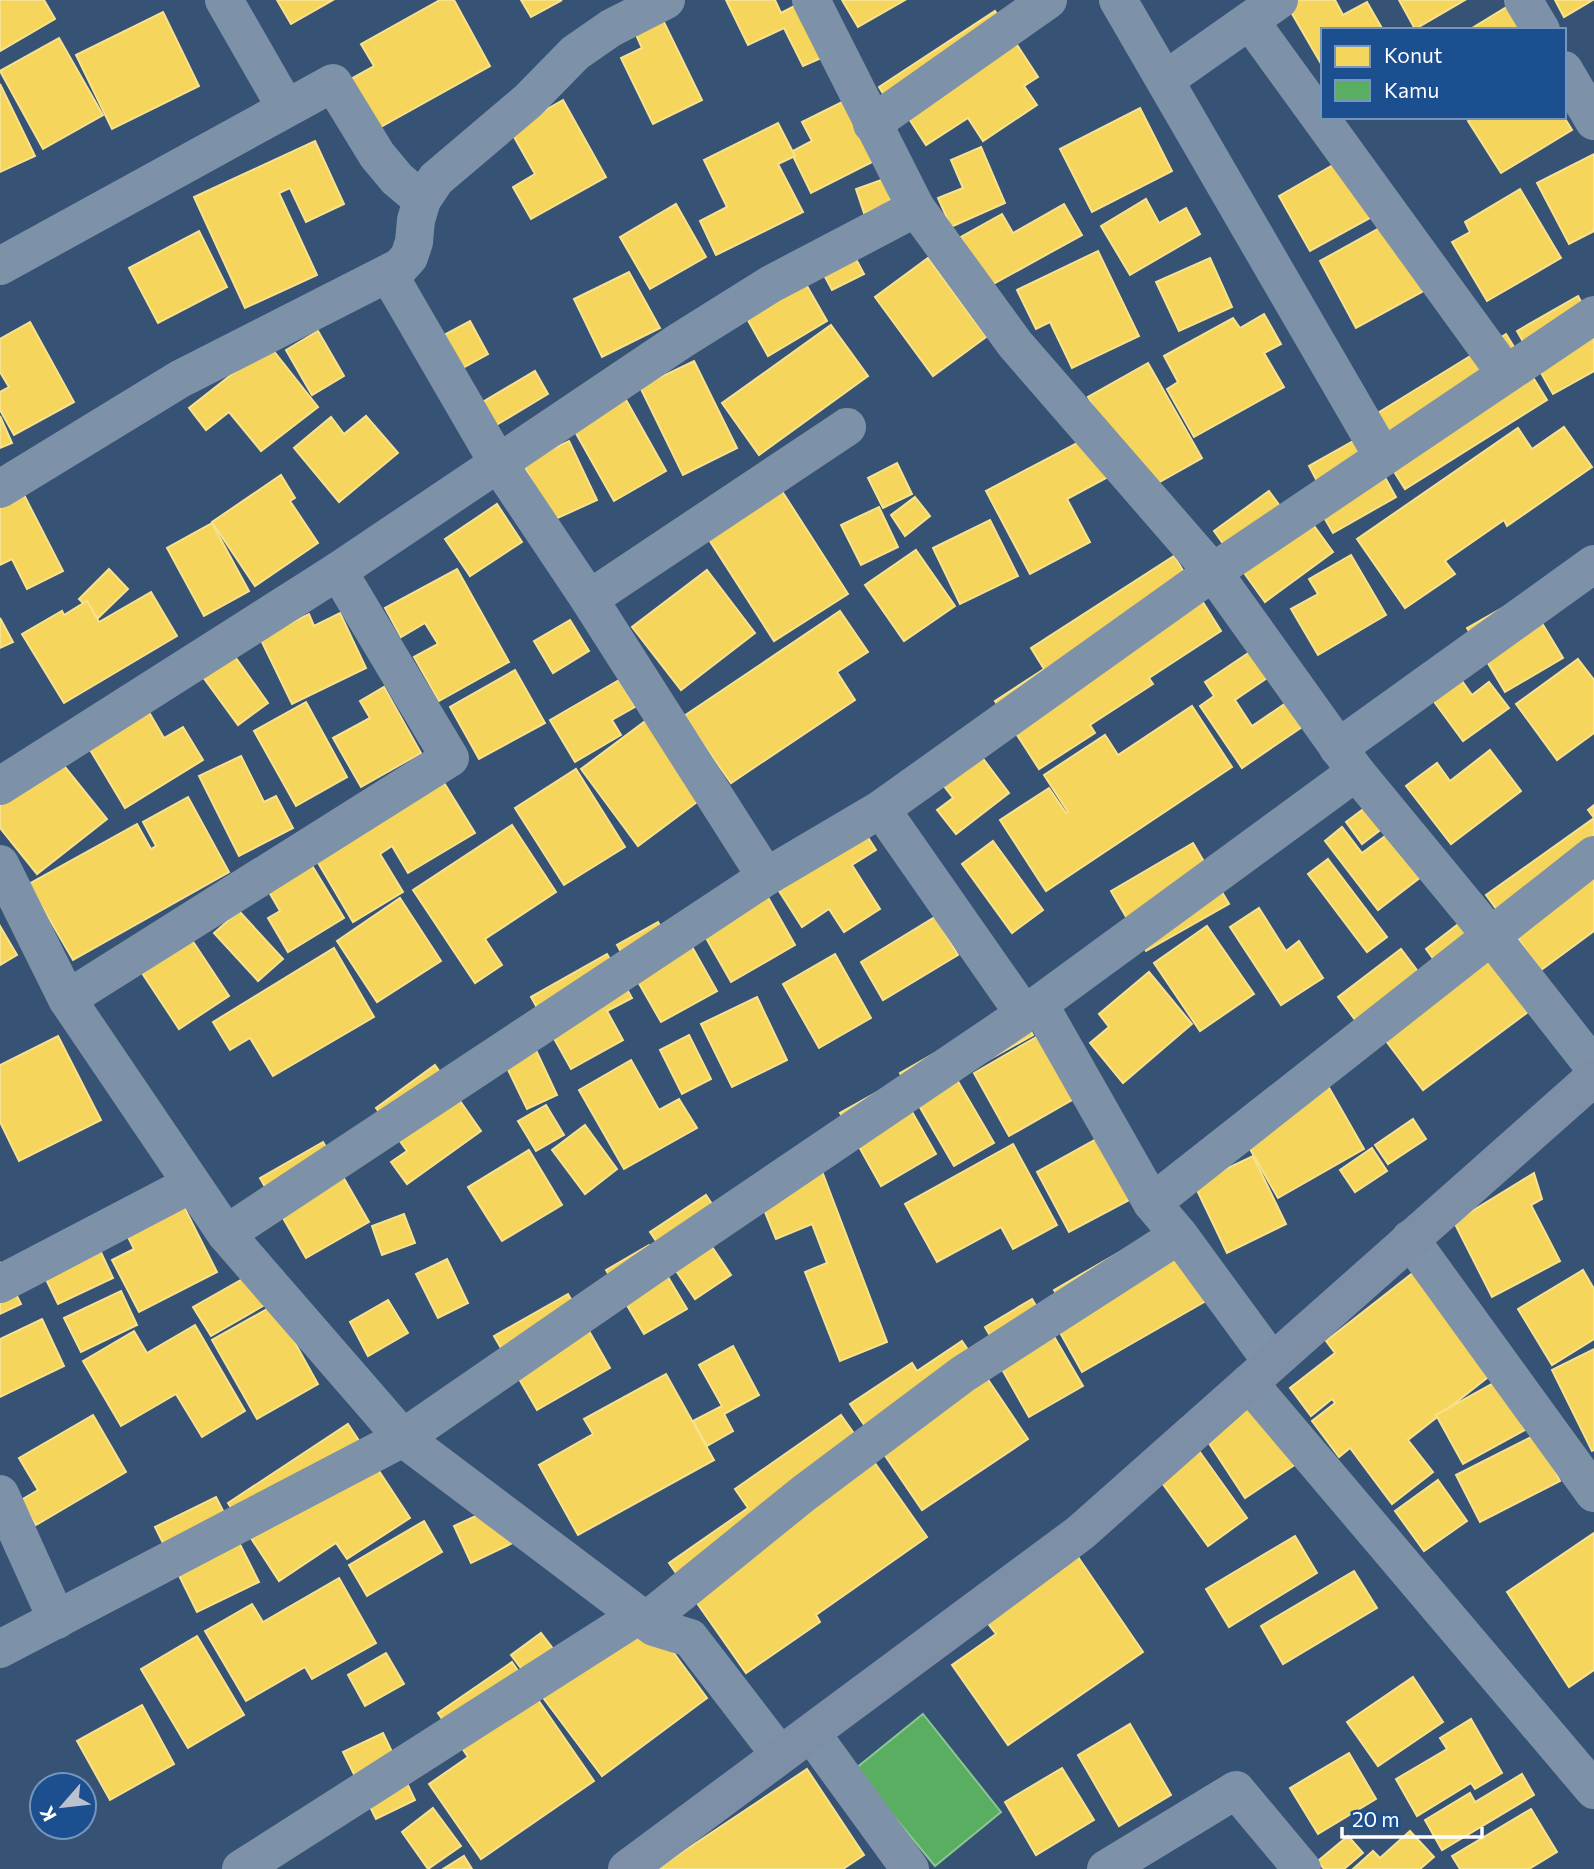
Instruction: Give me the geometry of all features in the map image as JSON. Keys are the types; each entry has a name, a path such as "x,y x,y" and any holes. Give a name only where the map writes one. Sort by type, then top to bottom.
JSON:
{"main road":[{"path":"628,1869 1080,1533 1594,1077"}],"street":[{"path":"224,0 286,108"},
{"path":"0,489 180,379 389,275 409,257 422,200 436,179 528,101 575,53 611,28 666,0"},
{"path":"811,0 916,208 1015,344 1213,572 1347,760 1594,1067"},
{"path":"872,124 1048,0"},
{"path":"1118,0 1383,457"},
{"path":"1523,0 1540,28"},
{"path":"1164,80 1265,10 1321,95"},
{"path":"1566,73 1594,121"},
{"path":"0,266 333,83 377,155 397,179 422,200"},
{"path":"1337,119 1506,374"},
{"path":"0,786 338,570 771,284 916,208"},
{"path":"389,275 498,463 589,599 766,877"},
{"path":"226,1234 766,877 881,810 1213,572 1594,315"},
{"path":"589,599 847,427"},
{"path":"0,1650 403,1438 1032,1009 1594,564"},
{"path":"67,999 450,758 338,570"},
{"path":"881,810 1032,1009 1152,1203 1179,1235 1260,1372 1594,1790"},
{"path":"1152,1203 1594,855"},
{"path":"2,878 67,999 226,1234 403,1438 654,1627 690,1638 780,1755"},
{"path":"0,1284 191,1184"},
{"path":"241,1869 643,1618 963,1374 1179,1235"},
{"path":"1410,1239 1591,1484"},
{"path":"0,1494 57,1620"},
{"path":"811,1733 894,1863"},
{"path":"1106,1869 1236,1790 1302,1869"}],"building: Konut":[{"path":"0,0 44,0 55,19 0,51"},
{"path":"277,0 333,0 291,24"},
{"path":"440,0 454,0 490,66 379,128 351,79 374,66 361,44"},
{"path":"521,0 562,0 531,17"},
{"path":"726,0 775,0 781,13 800,3 826,56 803,66 784,28 748,45"},
{"path":"842,0 905,0 858,27"},
{"path":"1284,0 1335,0 1343,15 1367,2 1382,28 1321,28 1321,64"},
{"path":"1399,0 1465,0 1417,28"},
{"path":"1555,0 1593,0 1564,17"},
{"path":"1510,5 1524,28 1472,28"},
{"path":"658,10 702,100 653,124 621,58 642,48 631,24"},
{"path":"995,11 1038,77 1024,86 1037,105 983,141 968,118 926,145 902,108 895,113 879,87"},
{"path":"163,12 199,86 112,129 76,55"},
{"path":"59,38 103,115 43,149 0,71"},
{"path":"0,84 35,156 0,172"},
{"path":"563,100 606,177 531,219 513,187 535,174 510,130"},
{"path":"844,101 874,161 811,193 791,152 812,141 802,122"},
{"path":"1140,108 1172,171 1092,212 1060,149"},
{"path":"1565,119 1572,130 1501,173 1468,121"},
{"path":"778,123 795,156 778,164 803,212 716,255 700,221 727,207 704,160"},
{"path":"315,141 344,204 306,222 290,188 279,193 317,275 245,308 194,197"},
{"path":"981,147 1005,203 951,227 938,198 963,188 951,160"},
{"path":"1594,154 1594,231 1569,244 1537,183"},
{"path":"1345,158 1377,214 1310,251 1279,196"},
{"path":"884,179 892,203 864,213 856,189"},
{"path":"1520,189 1561,258 1487,301 1452,242 1470,232 1465,222"},
{"path":"1146,199 1159,223 1186,208 1200,234 1130,275 1101,226"},
{"path":"676,204 706,257 650,289 620,237"},
{"path":"1064,204 1082,235 988,287 961,237 1002,214 1013,233"},
{"path":"1392,221 1429,288 1356,328 1320,261"},
{"path":"199,231 227,287 158,323 129,268"},
{"path":"849,246 864,274 832,290 817,262"},
{"path":"1098,251 1139,336 1072,368 1050,322 1036,329 1017,290"},
{"path":"928,258 986,337 933,376 875,297"},
{"path":"1210,258 1232,307 1179,331 1156,282"},
{"path":"629,272 660,328 602,357 574,299"},
{"path":"799,272 827,321 768,356 740,306"},
{"path":"1578,296 1594,325 1594,371 1553,394 1517,331"},
{"path":"1264,314 1281,344 1264,353 1284,387 1194,437 1167,389 1178,382 1164,356 1233,318 1240,328"},
{"path":"470,321 488,354 452,374 433,341"},
{"path":"30,322 74,402 14,435 0,410 0,392 9,387 0,372 0,339"},
{"path":"831,325 868,376 759,455 722,403"},
{"path":"318,331 344,376 312,395 286,350"},
{"path":"1506,334 1547,400 1405,489 1363,422"},
{"path":"269,345 318,407 261,451 229,412 206,430 189,408"},
{"path":"694,361 737,448 683,475 640,387"},
{"path":"1148,363 1202,458 1142,492 1088,397"},
{"path":"535,371 548,394 488,430 474,407"},
{"path":"625,398 666,471 614,501 573,428"},
{"path":"0,416 12,443 0,448"},
{"path":"366,416 398,453 339,502 294,448 331,417 344,434"},
{"path":"1564,427 1592,467 1507,526 1504,520 1445,561 1455,574 1405,608 1357,539 1518,428 1532,449"},
{"path":"1098,432 1119,471 1067,499 1090,542 1030,574 986,491"},
{"path":"1362,436 1396,497 1333,533 1318,507 1328,502 1309,466"},
{"path":"569,441 597,500 551,521 523,463"},
{"path":"897,463 912,494 883,508 868,478"},
{"path":"281,475 295,498 290,501 318,543 255,586 212,522"},
{"path":"20,487 63,571 27,589 12,559 0,565 0,497"},
{"path":"780,488 848,594 774,641 706,535"},
{"path":"1269,491 1296,528 1309,519 1333,552 1265,602 1214,531"},
{"path":"915,497 930,516 905,536 891,515"},
{"path":"497,504 522,542 470,576 445,539"},
{"path":"879,507 898,547 861,565 841,525"},
{"path":"990,520 1018,576 960,604 933,548"},
{"path":"212,523 249,591 204,616 167,548"},
{"path":"916,550 955,606 904,641 865,585"},
{"path":"1351,555 1386,615 1318,655 1291,609 1318,594 1309,579"},
{"path":"1174,556 1221,631 1149,678 1153,684 1090,725 1095,733 1039,769 995,701 1044,669 1031,648"},
{"path":"109,569 128,589 98,618 79,599"},
{"path":"457,569 509,662 439,701 414,657 438,644 425,623 401,637 385,608"},
{"path":"707,570 755,633 681,690 632,627"},
{"path":"151,592 177,636 64,703 22,634 62,611 64,615 87,601 99,622"},
{"path":"1525,595 1563,658 1505,692 1467,628"},
{"path":"840,611 868,652 837,672 855,700 731,783 684,716"},
{"path":"340,613 366,668 292,704 260,638 309,614 314,626"},
{"path":"0,618 13,642 0,648"},
{"path":"570,620 589,651 553,673 534,641"},
{"path":"1253,650 1270,676 1235,700 1252,726 1292,699 1308,723 1242,768 1200,706 1214,696 1205,682"},
{"path":"231,651 268,703 238,725 200,673"},
{"path":"1578,659 1594,680 1594,733 1557,760 1516,704"},
{"path":"515,670 545,723 479,759 450,707"},
{"path":"1455,671 1472,695 1489,682 1509,708 1463,741 1427,692"},
{"path":"619,680 635,707 612,720 621,735 575,762 550,720"},
{"path":"384,687 421,753 361,787 333,738 370,718 360,701"},
{"path":"306,702 347,777 296,806 254,731"},
{"path":"1192,706 1232,767 1046,891 1000,820 1049,788 1066,813 1068,812 1044,775 1105,735 1118,755"},
{"path":"146,707 164,738 183,727 203,760 125,808 86,743"},
{"path":"648,719 705,796 638,846 581,769"},
{"path":"969,740 1009,793 956,834 937,810 953,798 931,769"},
{"path":"1490,750 1521,791 1451,844 1406,786 1437,763 1450,781"},
{"path":"241,756 264,802 276,796 293,828 239,856 199,776"},
{"path":"57,757 107,819 37,874 0,828 0,802"},
{"path":"576,769 625,847 564,885 515,808"},
{"path":"438,773 475,833 408,873 392,846 380,854 403,892 353,922 310,849"},
{"path":"1389,790 1405,811 1362,844 1346,822"},
{"path":"188,797 229,872 73,960 29,884 137,824 151,849 156,846 143,822"},
{"path":"1594,805 1594,818 1588,810"},
{"path":"853,814 876,850 852,865 880,909 844,932 829,909 802,927 777,888"},
{"path":"1411,817 1443,860 1378,910 1325,841 1342,827 1362,853"},
{"path":"1594,818 1594,931 1541,970 1486,895"},
{"path":"512,825 556,892 485,939 502,965 475,983 413,890"},
{"path":"993,841 1043,910 1012,933 962,864"},
{"path":"1193,843 1229,904 1146,951 1111,891"},
{"path":"308,859 344,918 288,952 268,918 280,911 265,885"},
{"path":"1328,859 1387,937 1367,952 1308,874"},
{"path":"753,871 795,945 731,982 689,908"},
{"path":"400,898 441,961 377,1002 337,941"},
{"path":"1259,908 1286,951 1299,941 1323,978 1281,1005 1230,927"},
{"path":"239,911 283,959 258,981 214,933"},
{"path":"935,917 958,955 883,1000 861,962"},
{"path":"658,922 672,947 687,938 717,991 661,1022 617,945"},
{"path":"1461,922 1528,1012 1423,1090 1383,1037 1373,1044 1338,997 1401,949 1435,994 1451,983 1426,949"},
{"path":"0,926 17,955 0,965"},
{"path":"1207,926 1254,994 1200,1031 1154,963"},
{"path":"188,934 229,996 179,1029 138,967"},
{"path":"334,948 374,1017 273,1076 250,1038 230,1050 213,1022"},
{"path":"607,954 632,998 607,1011 623,1040 571,1069 531,997"},
{"path":"835,954 871,1018 819,1048 783,984"},
{"path":"1149,972 1192,1024 1123,1083 1090,1043 1109,1027 1099,1014"},
{"path":"757,997 787,1060 732,1087 701,1024"},
{"path":"1017,1006 1033,1035 956,1078 994,1143 954,1166 900,1073"},
{"path":"527,1031 557,1095 527,1109 496,1045"},
{"path":"689,1035 711,1079 682,1094 660,1050"},
{"path":"58,1036 101,1120 19,1161 0,1122 0,1065"},
{"path":"1038,1036 1074,1099 1009,1136 974,1073"},
{"path":"631,1060 659,1110 679,1099 697,1128 624,1169 579,1090"},
{"path":"435,1065 481,1131 407,1184 391,1162 407,1151 376,1108"},
{"path":"1324,1079 1364,1149 1278,1198 1238,1128"},
{"path":"895,1082 936,1154 881,1186 840,1113"},
{"path":"546,1105 564,1135 536,1151 518,1121"},
{"path":"1413,1119 1426,1139 1388,1164 1375,1145"},
{"path":"585,1125 617,1169 585,1194 552,1150"},
{"path":"1098,1138 1131,1199 1069,1232 1037,1172"},
{"path":"323,1142 369,1222 306,1258 260,1178"},
{"path":"1013,1144 1057,1225 1013,1249 1001,1227 937,1262 905,1204"},
{"path":"1372,1148 1387,1171 1355,1192 1340,1170"},
{"path":"529,1150 562,1205 502,1241 468,1187"},
{"path":"1253,1156 1286,1224 1227,1253 1194,1184"},
{"path":"817,1158 887,1342 840,1361 805,1272 827,1263 812,1224 776,1239 753,1183"},
{"path":"1534,1173 1542,1199 1531,1205 1560,1261 1492,1297 1454,1222"},
{"path":"170,1179 217,1272 139,1312 112,1260 134,1249 114,1209"},
{"path":"706,1195 724,1222 704,1235 731,1275 695,1299 650,1232"},
{"path":"404,1214 415,1243 382,1255 372,1226"},
{"path":"1170,1223 1213,1297 1082,1372 1053,1320 1067,1311 1054,1290"},
{"path":"91,1231 113,1278 58,1304 35,1257"},
{"path":"649,1245 687,1309 644,1334 606,1270"},
{"path":"447,1259 468,1303 438,1318 416,1274"},
{"path":"0,1262 21,1304 0,1314"},
{"path":"1583,1270 1594,1289 1594,1339 1552,1365 1518,1309"},
{"path":"1414,1272 1492,1374 1408,1440 1433,1472 1392,1504 1350,1448 1339,1457 1312,1421 1335,1403 1332,1399 1311,1416 1290,1388 1335,1353 1326,1341"},
{"path":"253,1273 270,1302 211,1336 193,1307"},
{"path":"121,1291 137,1325 81,1352 64,1318"},
{"path":"568,1294 610,1368 537,1410 494,1336"},
{"path":"1032,1299 1083,1386 1029,1417 999,1364 1005,1361 985,1327"},
{"path":"388,1300 408,1333 368,1356 350,1322"},
{"path":"274,1305 318,1384 257,1419 212,1340"},
{"path":"42,1319 64,1366 0,1397 0,1339"},
{"path":"195,1325 245,1411 202,1437 176,1394 121,1426 83,1361 134,1331 147,1353"},
{"path":"962,1341 1028,1439 922,1510 850,1404 912,1363 917,1371"},
{"path":"733,1346 759,1395 724,1414 733,1431 707,1446 693,1421 722,1406 699,1365"},
{"path":"1594,1349 1594,1450 1592,1451 1552,1370"},
{"path":"666,1374 714,1460 578,1535 539,1465 593,1434 584,1419"},
{"path":"1497,1381 1525,1430 1463,1464 1436,1415"},
{"path":"1250,1394 1296,1464 1245,1498 1199,1428"},
{"path":"93,1415 126,1472 36,1525 21,1500 38,1490 19,1458"},
{"path":"841,1415 927,1537 816,1615 820,1622 746,1673 669,1563 748,1508 735,1489"},
{"path":"348,1424 410,1518 347,1559 336,1543 279,1581 228,1503"},
{"path":"1537,1434 1560,1481 1480,1522 1456,1475"},
{"path":"1197,1448 1247,1518 1208,1546 1157,1476"},
{"path":"1438,1480 1467,1521 1424,1551 1395,1511"},
{"path":"216,1497 259,1582 197,1612 155,1527"},
{"path":"504,1503 521,1539 471,1563 454,1526"},
{"path":"424,1521 442,1552 367,1596 349,1565"},
{"path":"1594,1533 1594,1670 1569,1687 1507,1592"},
{"path":"1295,1536 1317,1573 1229,1627 1206,1589"},
{"path":"1078,1557 1143,1652 1008,1745 952,1665 996,1634 986,1621"},
{"path":"1354,1571 1377,1608 1283,1664 1261,1626"},
{"path":"339,1578 376,1643 312,1679 305,1667 246,1701 205,1631 252,1604 263,1622"},
{"path":"643,1611 707,1698 602,1776 511,1655 541,1633 567,1667"},
{"path":"197,1636 244,1715 188,1748 141,1669"},
{"path":"386,1653 404,1684 365,1706 348,1675"},
{"path":"512,1662 594,1781 481,1859 429,1784 468,1757 438,1713"},
{"path":"1413,1677 1443,1722 1378,1766 1347,1722"},
{"path":"142,1705 174,1764 110,1800 98,1779 98,1771 94,1771 77,1741"},
{"path":"1471,1719 1502,1773 1475,1789 1471,1783 1417,1816 1396,1779 1447,1749 1440,1738"},
{"path":"1130,1724 1171,1795 1119,1826 1078,1755"},
{"path":"383,1733 415,1800 376,1819 343,1752"},
{"path":"1349,1753 1376,1799 1318,1834 1290,1788"},
{"path":"1062,1768 1094,1820 1036,1855 1005,1802"},
{"path":"807,1769 864,1855 843,1869 657,1869"},
{"path":"1522,1774 1534,1795 1442,1850 1425,1820 1470,1793 1475,1802"},
{"path":"433,1808 461,1846 428,1869 402,1832"},
{"path":"1531,1809 1557,1852 1529,1869 1460,1869 1452,1856"},
{"path":"1410,1831 1434,1857 1420,1869 1353,1869 1373,1851 1380,1858"},
{"path":"1348,1836 1363,1853 1344,1869 1324,1869 1318,1861"},
{"path":"464,1856 472,1869 443,1869"}],"building: Kamu":[{"path":"923,1714 1001,1812 935,1866 855,1769"}]}
